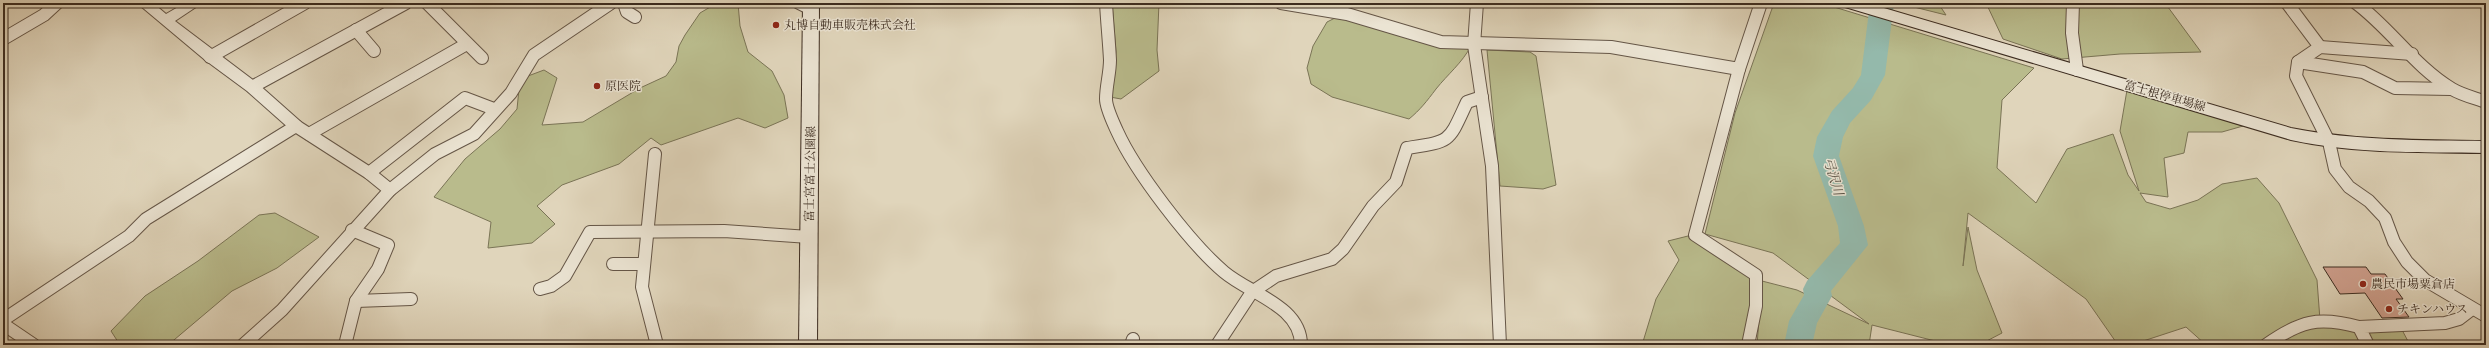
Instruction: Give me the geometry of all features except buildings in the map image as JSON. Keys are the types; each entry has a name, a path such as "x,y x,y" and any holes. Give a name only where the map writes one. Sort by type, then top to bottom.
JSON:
{"main road":[{"name":"富士根停車場線","path":"1850,3 2291,134 2329,142 2380,146 2486,147"},
{"name":"富士宮富士公園線","path":"807,5 809,237 808,345"}],"street":[{"path":"3,39 44,15 57,3"},
{"path":"144,3 167,20 210,57 252,87 296,126 369,173 390,190"},
{"path":"167,20 195,3"},
{"path":"210,57 260,27 306,3"},
{"path":"252,87 406,3"},
{"path":"427,3 466,45 482,58"},
{"path":"244,345 282,310 352,230 390,190 435,154 474,134 494,109 510,93 534,55 611,3"},
{"path":"624,3 627,12 635,17"},
{"path":"1106,3 1110,62 1106,101 1117,131 1135,162 1182,227 1224,272 1252,292 1287,312 1301,332 1301,345"},
{"path":"1281,3 1331,7 1347,14 1441,42 1474,45 1611,47 1738,69"},
{"path":"1478,3 1474,45 1492,166 1500,345"},
{"path":"1748,345 1756,306 1756,275 1748,268 1708,248 1695,234 1738,69 1761,3"},
{"path":"2073,3 2072,33 2077,70"},
{"path":"2288,3 2320,47"},
{"path":"2356,3 2371,13 2412,54 2451,89 2486,102"},
{"path":"356,30 374,51"},
{"path":"309,134 466,45"},
{"path":"2412,54 2320,47 2298,62 2296,76 2329,142 2335,169 2349,187 2370,202 2385,218 2394,242 2407,262 2425,280 2486,316"},
{"path":"2298,62 2363,72 2395,88 2413,90 2451,89"},
{"path":"1217,345 1252,292 1276,276 1332,259 1343,249 1373,206 1396,182 1407,148 1441,143 1452,134 1467,102 1482,97"},
{"path":"369,173 465,98 494,109"},
{"path":"3,320 130,236 146,219 296,126"},
{"path":"655,154 649,230 643,264 642,287 657,345"},
{"path":"344,345 356,301 378,268 388,245 352,230"},
{"path":"540,289 552,286 570,273 586,236 590,232 649,230 743,232 809,237"},
{"path":"613,264 643,264"},
{"path":"356,301 411,299"},
{"path":"2266,345 2293,326 2320,320 2340,322 2359,327 2445,323 2460,319 2472,309"},
{"path":"3,324 34,345"},
{"path":"2359,327 2368,345"}],"green space":[{"path":"717,3 738,3 740,26 748,52 772,71 784,95 788,118 765,128 738,118 661,145 651,138 619,164 562,185 537,206 555,224 532,243 488,248 491,222 434,197 465,159 500,129 517,109 520,79 544,70 557,78 542,125 583,122 640,88 666,76 676,62 679,46 700,13"},
{"path":"1112,3 1159,3 1157,50 1159,71 1121,99 1110,97 1116,52"},
{"path":"1774,3 1821,3 2034,68 2002,100 1997,168 2036,203 2067,149 2113,134 2128,175 2139,191 2120,131 2127,90 2243,126 2222,132 2188,132 2184,153 2164,158 2168,197 2140,193 2146,202 2170,209 2198,200 2222,184 2257,178 2279,203 2317,280 2320,320 2401,328 2410,345 2206,345 2186,327 2131,345 2118,345 2086,299 1968,213 1963,266 1968,227 1977,270 2002,333 1979,345 1951,345 1872,325 1869,345 1757,345 1762,281 1797,290 1869,324 1773,253 1705,234 1735,113"},
{"path":"1898,3 1938,3 1946,15"},
{"path":"1986,3 2165,3 2201,52 2120,54 2062,59 2003,39"},
{"path":"1339,16 1471,46 1459,63 1417,112 1409,119 1332,97 1311,84 1307,68 1313,46 1327,22"},
{"path":"1487,50 1530,52 1536,56 1556,185 1543,189 1500,186"},
{"path":"275,213 319,237 277,268 232,291 168,345 120,345 111,331 145,296 198,261 259,215"},
{"path":"1688,236 1753,277 1747,345 1642,345 1656,299 1679,260 1668,241"}],"waterway":[{"name":"弓沢川","path":"1798,345 1803,321 1818,296 1817,289 1854,245 1851,226 1826,156 1830,137 1841,117 1862,94 1873,75 1882,3"}],"place":[{"name":"丸博自動車販売株式会社","path":"776,25"},
{"name":"原医院","path":"597,86"},
{"name":"農民市場粟倉店","path":"2363,284"},
{"name":"チキンハウス","path":"2389,309"}]}
